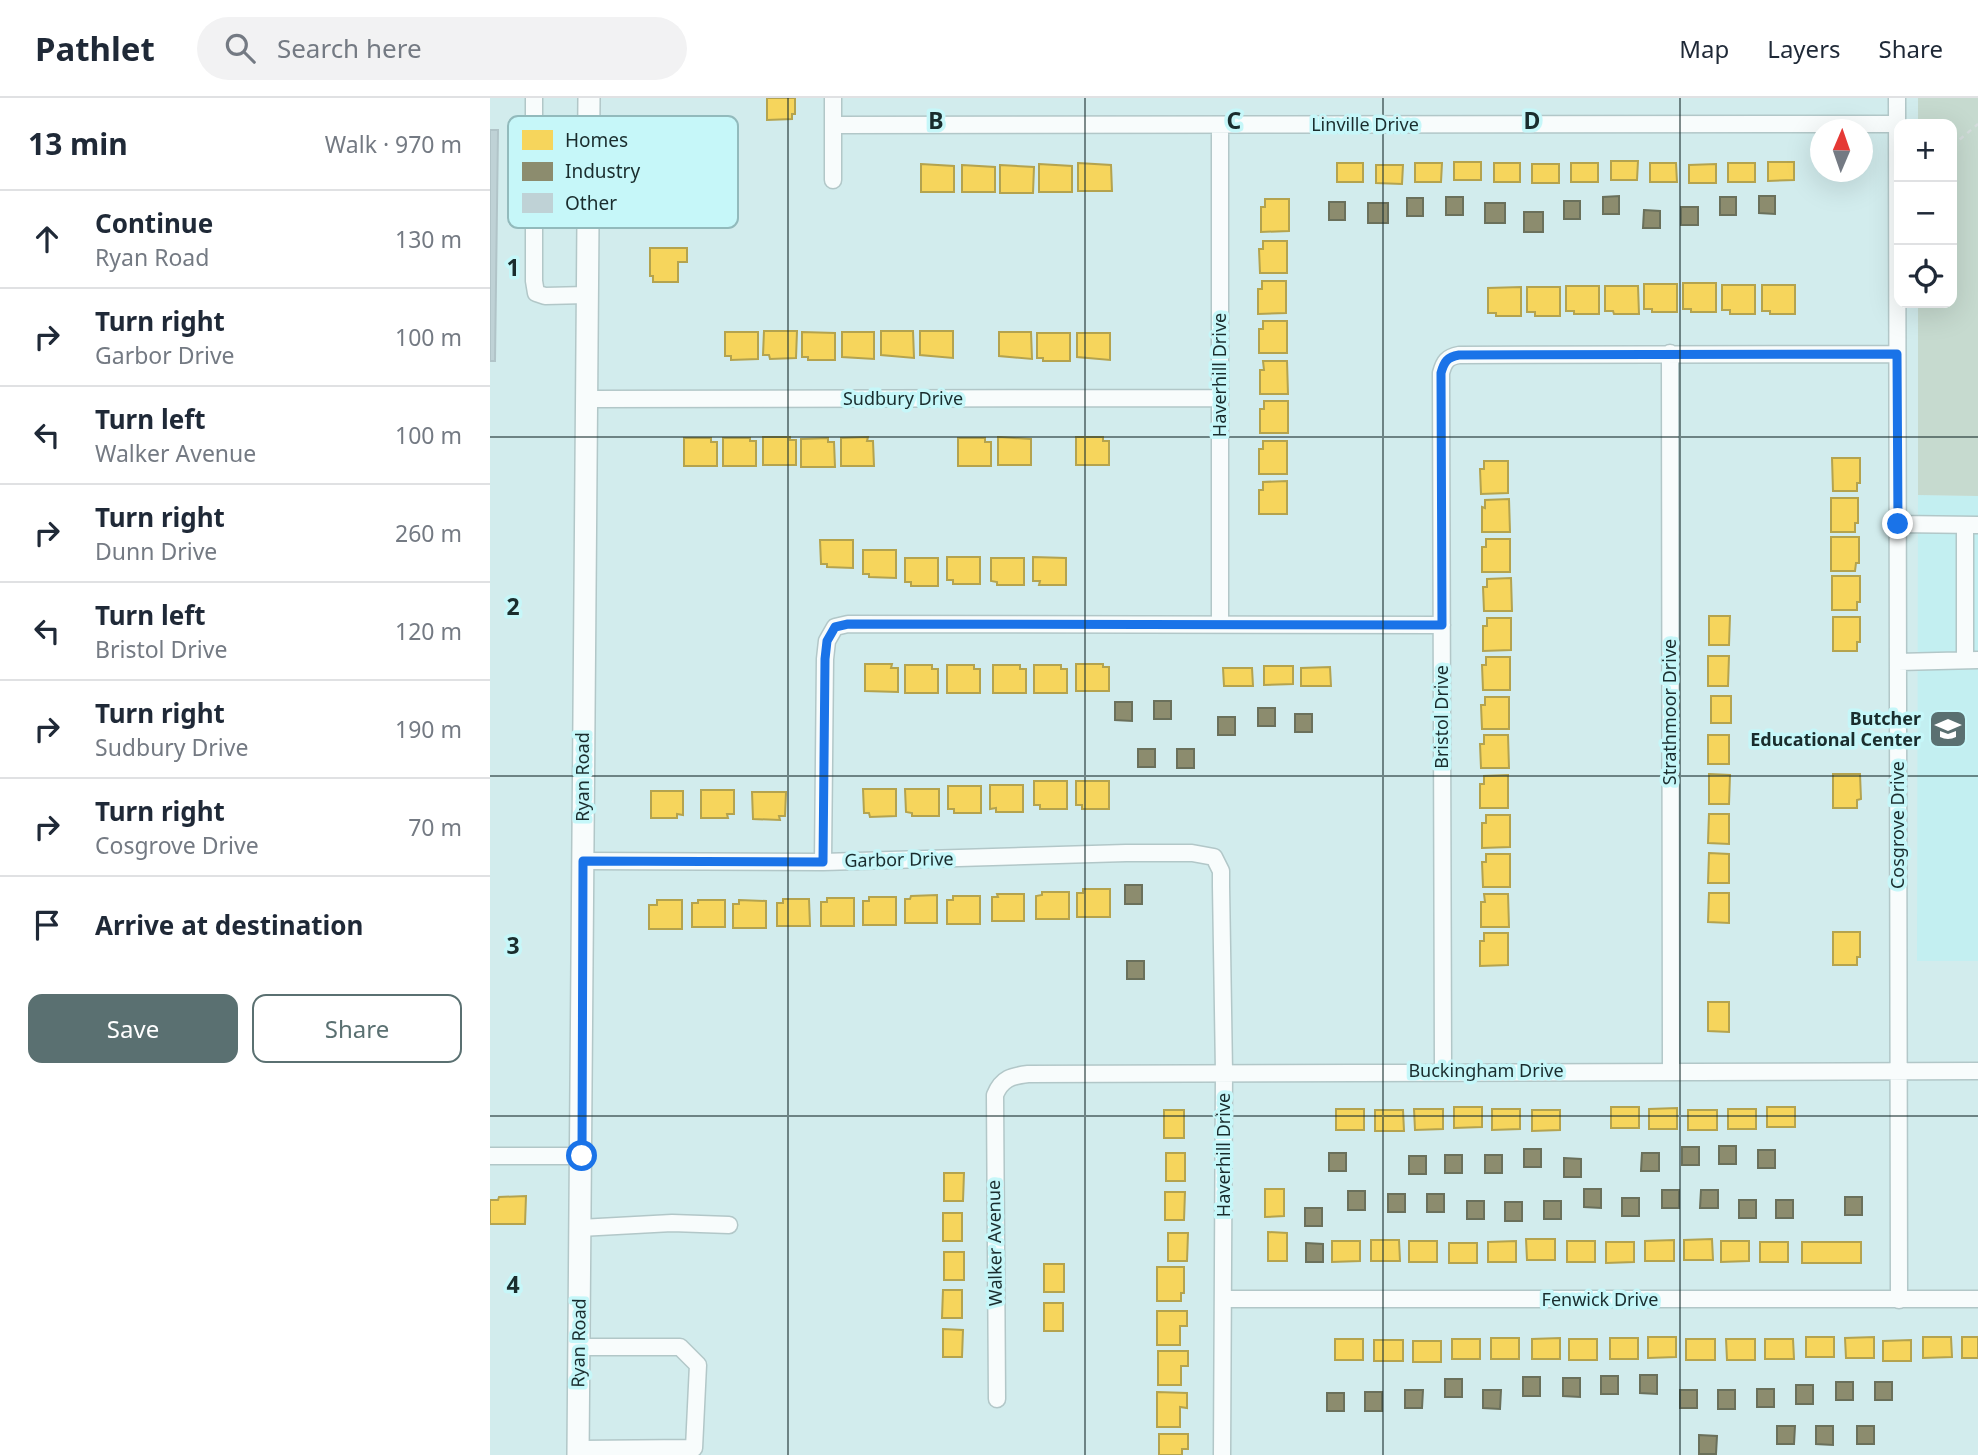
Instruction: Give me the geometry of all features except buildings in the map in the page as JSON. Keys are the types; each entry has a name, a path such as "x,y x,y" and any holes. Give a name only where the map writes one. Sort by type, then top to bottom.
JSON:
{"main road":[{"name":"Ryan Road","path":"589,98 589,116"},
{"name":"Ryan Road","path":"579,1452 587,228"}],"street":[{"path":"534,98 534,116"},
{"path":"833,98 833,180"},
{"name":"Cosgrove Drive","path":"1897,98 1897,119"},
{"name":"Linville Drive","path":"833,125 1894,124"},
{"name":"Haverhill Drive","path":"1220,125 1220,624"},
{"name":"Cosgrove Drive","path":"1897,182 1899,1300"},
{"path":"534,228 536,293 545,296 587,295"},
{"path":"1670,353 1897,354"},
{"name":"Bristol Drive","path":"1443,1071 1441,373 1444,363 1450,356 1459,355 1670,353"},
{"name":"Strathmoor Drive","path":"1670,353 1671,1071"},
{"name":"Sudbury Drive","path":"585,399 1220,398"},
{"path":"1898,524 1972,525 1972,660 1898,662"},
{"path":"823,862 825,659 827,641 835,627 848,624 1442,625"},
{"name":"Garbor Drive","path":"583,861 823,862 1126,853 1192,853 1214,857"},
{"name":"Haverhill Drive","path":"1214,857 1220,871 1221,886 1224,1072 1222,1455"},
{"name":"Buckingham Drive","path":"998,1087 1009,1076 1028,1074 1978,1071"},
{"name":"Walker Avenue","path":"997,1399 994,1146 995,1095 998,1087"},
{"path":"490,1156 582,1156"},
{"path":"580,1228 672,1223 729,1225"},
{"name":"Fenwick Drive","path":"1223,1299 1978,1299"},
{"path":"579,1347 680,1347 698,1365 694,1448 579,1452"}],"path":[{"path":"1957,141 1978,124"}],"shaded area":[{"name":"Butcher Educational Center","path":"1918,495 1978,496 1978,961 1917,961"}],"green space":[{"path":"1918,98 1978,98 1978,496 1918,495 1918,308 1957,308 1957,119 1918,119"}],"place":[{"name":"Butcher Educational Center","path":"1948,729"}],"route":[{"path":"582,1156 583,861 823,862 825,659 827,641 835,627 848,624 1442,625 1441,373 1450,356 1459,355 1897,354 1898,524"}]}
